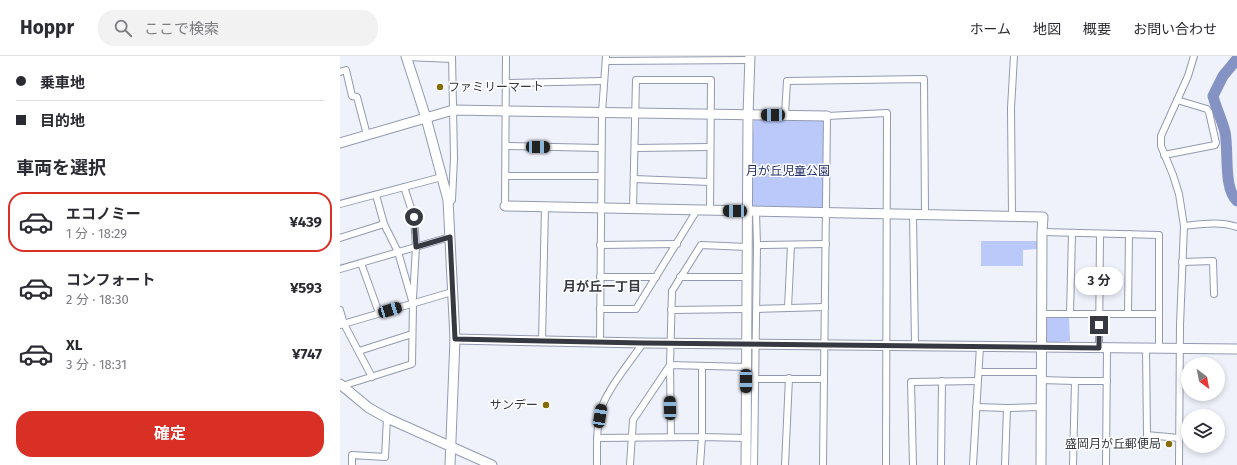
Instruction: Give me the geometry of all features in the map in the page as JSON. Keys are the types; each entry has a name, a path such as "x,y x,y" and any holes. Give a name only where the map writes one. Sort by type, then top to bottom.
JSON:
{"street":[{"path":"506,56 505,206 1043,217 1041,465"},
{"path":"1012,216 1011,108 1014,56"},
{"path":"1179,465 1179,349 1184,226 1179,194 1161,146 1161,136 1188,76 1194,56"},
{"path":"448,200 452,200 454,158 452,57 406,57 426,118 448,200 455,339 450,465"},
{"path":"600,342 601,148 603,81 605,76 606,59 750,58 748,115 752,211 757,245 754,465"},
{"path":"340,72 346,70 352,96 357,97 367,135"},
{"path":"785,115 787,80 924,79 925,214"},
{"path":"633,209 636,80 711,80 710,210"},
{"path":"506,83 603,81"},
{"path":"1164,155 1214,145 1216,143 1210,112 1208,109 1177,100"},
{"path":"340,143 453,110 827,116 887,113 886,465"},
{"path":"822,465 826,307 827,116"},
{"path":"506,146 601,148"},
{"path":"634,148 710,147"},
{"path":"506,176 601,176"},
{"path":"340,204 442,178"},
{"path":"634,179 710,182"},
{"path":"341,385 412,364 416,247 414,217 404,187"},
{"path":"376,195 384,224 398,252 413,304"},
{"path":"542,340 546,207"},
{"path":"600,309 636,309 697,210"},
{"path":"746,465 747,247 752,211"},
{"path":"914,214 915,346"},
{"path":"340,238 384,224"},
{"path":"1184,226 1228,224 1237,227"},
{"path":"1042,232 1159,235 1159,348"},
{"path":"1070,314 1072,233"},
{"path":"1100,234 1100,313 1107,381 1106,465"},
{"path":"1128,314 1129,234"},
{"path":"340,269 450,237"},
{"path":"600,245 677,244"},
{"path":"757,245 826,244"},
{"path":"671,437 670,343 672,291 680,276 701,245 747,247"},
{"path":"788,308 791,245"},
{"path":"1182,262 1213,261 1214,294"},
{"path":"361,263 380,313"},
{"path":"680,276 747,277"},
{"path":"600,277 656,277"},
{"path":"342,325 452,292"},
{"path":"756,309 826,307"},
{"path":"671,310 747,309"},
{"path":"340,310 342,325 359,351 372,377"},
{"path":"1042,314 1159,314"},
{"path":"359,351 412,334"},
{"path":"455,339 643,343 756,343 1237,350"},
{"path":"597,465 597,438 602,405 643,343"},
{"path":"973,465 980,346"},
{"path":"1146,348 1147,435 1179,438"},
{"path":"670,365 747,367"},
{"path":"630,465 633,420 670,365"},
{"path":"700,465 702,437 702,366"},
{"path":"979,372 1041,376 1075,381 1107,381"},
{"path":"785,465 789,378"},
{"path":"756,379 824,379"},
{"path":"941,465 942,381"},
{"path":"913,465 911,382 978,381"},
{"path":"1073,465 1075,381"},
{"path":"341,385 369,408 387,418 492,465"},
{"path":"976,407 1041,407"},
{"path":"1005,465 1007,408"},
{"path":"352,465 352,455 385,457 387,418"},
{"path":"597,438 746,438"}],"green space":[{"name":"月が丘児童公園","path":"825,119 826,209 749,209 754,120"},
{"path":"981,241 1038,241 1038,249 1023,250 1023,266 981,266"},
{"path":"1069,315 1070,341 1044,343 1043,316"}],"waterway":[{"path":"1237,59 1223,76 1213,96 1225,132 1227,169 1230,187 1237,201"}],"place":[{"name":"ファミリーマート","path":"440,87"},
{"name":"サンデー","path":"546,405"},
{"name":"盛岡月が丘郵便局","path":"1169,444"}],"district":[{"name":"月が丘一丁目","path":"602,286"}],"route":[{"path":"414,217 416,247 450,237 455,339 643,343 1099,348 1099,325"}]}
